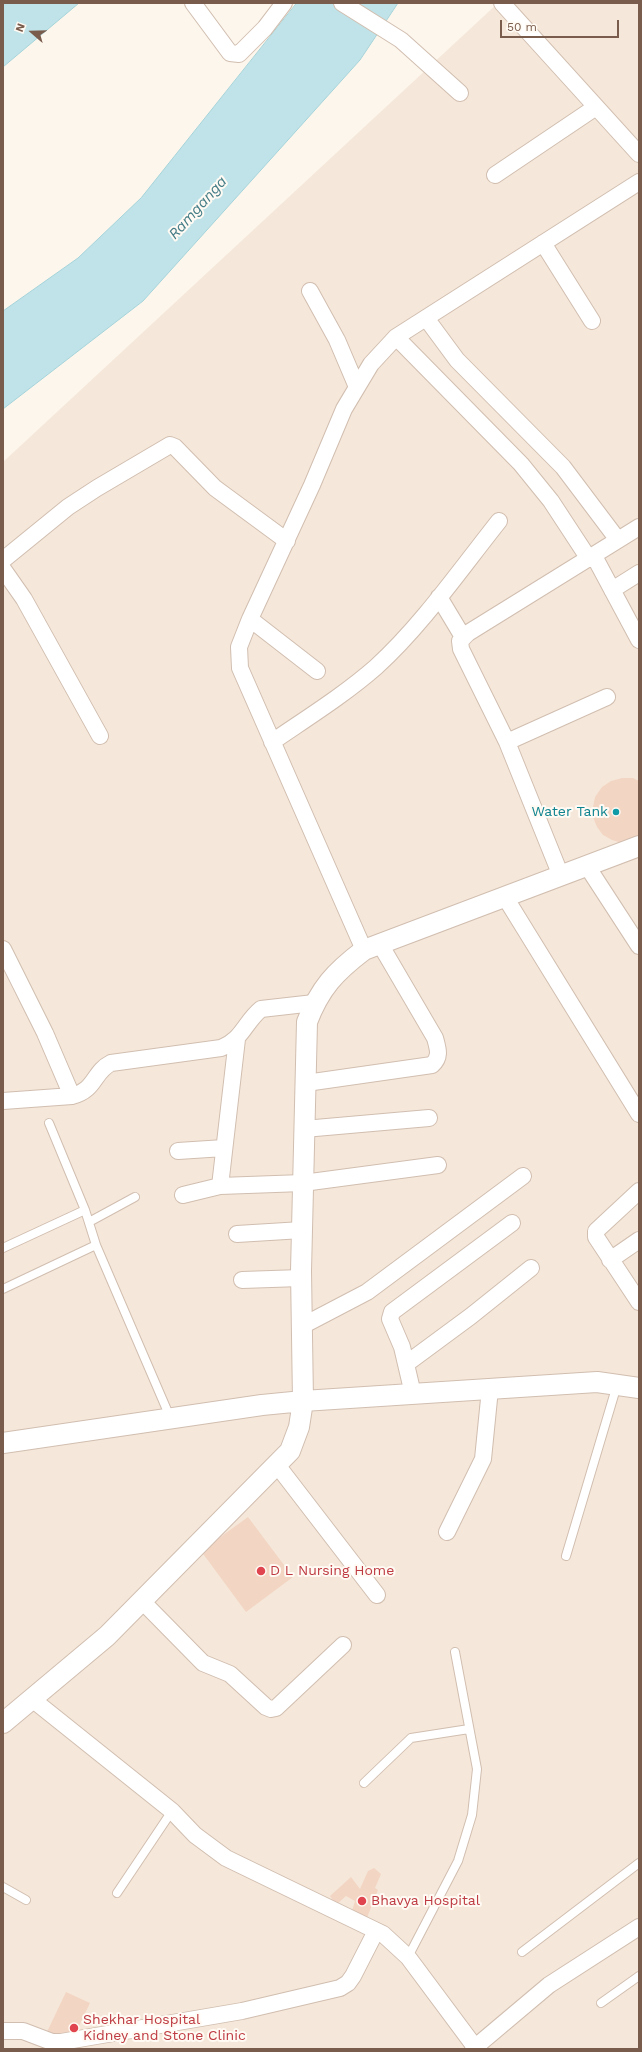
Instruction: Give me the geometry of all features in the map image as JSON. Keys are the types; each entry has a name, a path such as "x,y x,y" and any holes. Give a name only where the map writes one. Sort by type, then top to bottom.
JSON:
{"street":[{"path":"193,3 230,54 234,55 239,54 265,28 284,3"},
{"path":"342,3 392,33 460,93"},
{"path":"502,3 639,154"},
{"path":"495,175 596,107"},
{"path":"306,1083 432,1065 437,1060 439,1053 434,1038 372,947 272,742 240,668 239,647 312,485 344,409 371,364 396,337 639,182"},
{"path":"543,243 592,321"},
{"path":"310,291 337,340 357,387"},
{"path":"426,318 457,360 563,467 618,540"},
{"path":"396,337 521,464 551,501 591,557 612,590 639,640"},
{"path":"3,560 68,507 97,488 170,446 175,447 215,488 287,541"},
{"path":"272,742 345,692 376,667 439,597 499,521"},
{"path":"561,876 507,742 461,648 460,641 463,637 639,527"},
{"path":"3,569 24,599 100,736"},
{"path":"612,590 639,573"},
{"path":"439,597 463,637"},
{"path":"250,620 317,671"},
{"path":"507,742 607,697"},
{"path":"3,1723 107,1636 290,1451 300,1427 303,1401 301,1278 307,1022 314,1003 326,984 341,967 372,947 639,846"},
{"path":"586,866 639,946"},
{"path":"505,897 639,1114"},
{"path":"3,949 45,1033 72,1096"},
{"path":"3,1101 82,1094 90,1087 103,1067 111,1063 221,1048 237,1039 254,1015 261,1009 314,1003"},
{"path":"220,1186 237,1039"},
{"path":"304,1129 429,1118"},
{"path":"178,1151 224,1148"},
{"path":"183,1195 220,1186 303,1183 438,1165"},
{"path":"302,1326 367,1292 523,1176"},
{"path":"639,1191 596,1231 596,1237 639,1302"},
{"path":"413,1394 402,1347 390,1319 392,1312 512,1223"},
{"path":"237,1234 302,1230"},
{"path":"610,1260 639,1240"},
{"path":"406,1364 471,1316 530,1268"},
{"path":"242,1280 301,1278"},
{"path":"3,1443 262,1405 303,1401 597,1382 639,1388"},
{"path":"447,1532 483,1459 490,1389"},
{"path":"277,1465 377,1595"},
{"path":"142,1601 203,1663 230,1674 266,1707 271,1709 276,1708 343,1645"},
{"path":"32,1699 172,1811 196,1835 226,1858 383,1934 408,1957 474,2048 549,1984 639,1927"},
{"path":"3,2032 23,2031 52,2042 80,2044 242,2011 340,1988 348,1983 353,1976 376,1931"}],"lane":[{"path":"49,1123 85,1210 96,1245 170,1418"},
{"path":"89,1222 135,1197"},
{"path":"3,1248 85,1210"},
{"path":"3,1289 96,1245"},
{"path":"566,1556 617,1385"},
{"path":"408,1957 458,1862 472,1815 477,1769 454,1652"},
{"path":"364,1783 411,1738 469,1729"},
{"path":"117,1893 172,1811"},
{"path":"522,1952 639,1863"},
{"path":"3,1887 26,1900"},
{"path":"601,2003 639,1976"}],"shaded area":[{"path":"498,3 639,3 639,2049 3,2049 3,462"}],"water":[{"path":"3,3 79,3 3,67"},
{"name":"Ramganga","path":"297,3 398,3 360,60 143,301 3,409 3,311 78,258 141,198"}],"building":[{"name":"Water Tank","path":"622,778 633,778 639,781 639,840 622,843 603,835 597,827 593,817 593,807 595,797 602,787 611,781"},
{"path":"248,1517 293,1577 246,1612 201,1551"},
{"path":"374,1868 381,1874 375,1888 378,1890 366,1920 351,1914 355,1901 346,1896 336,1905 330,1896 351,1877 360,1889 368,1871"},
{"path":"66,1992 90,2003 76,2032 46,2034"}],"place":[{"name":"Water Tank","path":"616,812"},
{"name":"D L Nursing Home","path":"261,1571"},
{"name":"Bhavya Hospital","path":"362,1901"},
{"name":"Shekhar Hospital Kidney and Stone Clinic","path":"74,2028"}]}
